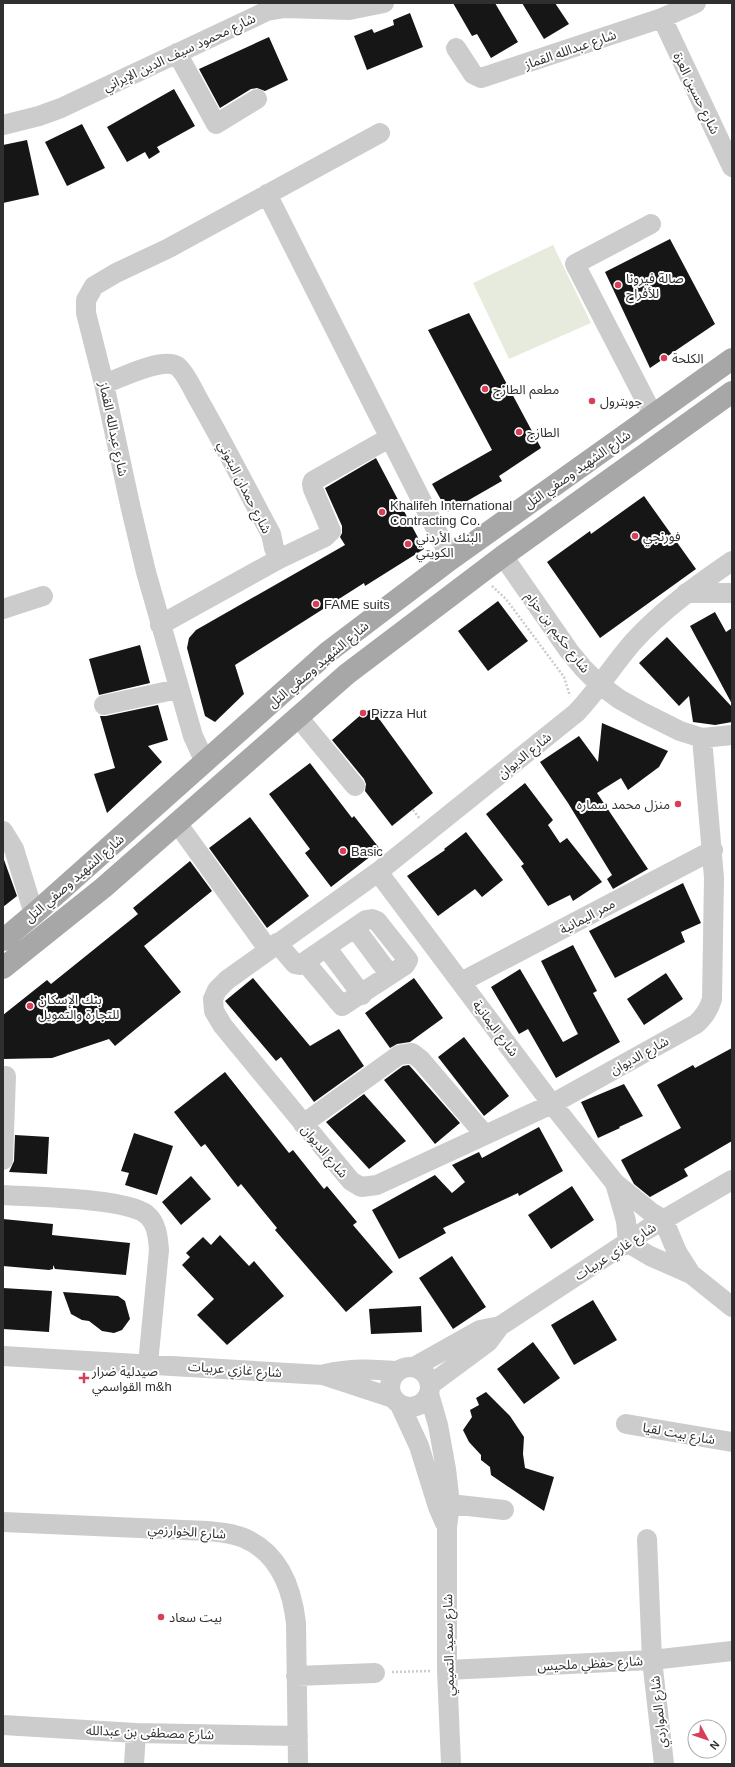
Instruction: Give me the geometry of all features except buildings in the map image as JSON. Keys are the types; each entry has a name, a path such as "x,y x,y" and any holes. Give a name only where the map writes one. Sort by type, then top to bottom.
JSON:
{"main road":[{"name":"شارع الشهيد وصفي التل","path":"3,940 328,652 451,559 732,359"},
{"name":"شارع الشهيد وصفي التل","path":"3,968 103,888 347,674 503,556 732,392"}],"street":[{"name":"شارع محمود سيف الدين الإيراني","path":"3,125 38,116 61,108 267,11 285,8 349,10 384,3"},
{"name":"شارع عبدالله القماز","path":"456,48 473,74 481,78 662,18 696,3"},
{"name":"شارع حسين العزة","path":"662,18 730,159"},
{"path":"177,53 216,124 257,99"},
{"name":"شارع عبدالله القماز","path":"205,762 193,736 178,690 160,625 131,509 104,384 86,313 86,300 94,286 116,273 167,249 380,133"},
{"path":"268,194 451,559"},
{"path":"651,224 575,264 653,415"},
{"name":"شارع حمدان البتوني","path":"104,384 155,365 168,364 178,367 186,377 214,426 267,527 279,560"},
{"path":"160,625 279,560 326,537 331,531 331,528 313,489 313,481 389,438"},
{"name":"شارع حكيم بن حزام","path":"503,556 569,651 599,684 619,699 680,731 702,738 732,735"},
{"name":"شارع الديوان","path":"702,738 713,850 723,877 712,1000 710,1008 704,1017 696,1024 552,1104 377,1185 361,1186 351,1181 223,1026 214,1011 213,999 217,990 227,980 273,946 378,872 576,713 590,698 599,684 634,640 686,594 732,561"},
{"path":"686,594 727,595 732,593"},
{"path":"3,609 43,596"},
{"path":"104,705 178,690"},
{"path":"298,716 355,786"},
{"path":"178,823 273,946 295,964 300,965 355,928 390,975 342,1006 305,962"},
{"path":"3,831 14,849 34,914"},
{"name":"ممر اليمانية","path":"461,982 713,850"},
{"name":"شارع اليمانية","path":"378,872 552,1104 615,1182 652,1213 663,1219"},
{"path":"326,947 362,994"},
{"path":"303,1124 399,1055 412,1053 421,1060 485,1135"},
{"path":"3,1160 6,1076"},
{"name":"شارع غازي عربيات","path":"430,1390 488,1342 500,1326 663,1219 732,1180"},
{"name":"شارع اليمانية","path":"615,1182 626,1221 628,1243"},
{"path":"3,1195 107,1202 130,1206 146,1214 153,1222 158,1236 159,1250 148,1364"},
{"path":"663,1219 690,1274"},
{"path":"628,1243 650,1256 690,1274 732,1307"},
{"name":"شارع غازي عربيات","path":"323,1375 358,1368 406,1369 470,1334 480,1330 500,1326"},
{"name":"شارع غازي عربيات","path":"3,1356 323,1375 396,1402"},
{"path":"406,1369 425,1374 430,1390 420,1405 406,1407 396,1402 390,1391 390,1384 392,1377 406,1369"},
{"name":"شارع سعيد التميمي","path":"430,1390 442,1444 450,1504 447,1527 447,1670 451,1764"},
{"name":"شارع سعيد التميمي","path":"396,1402 419,1446 438,1507 447,1527"},
{"name":"شارع بيت لقيا","path":"626,1424 732,1442"},
{"path":"450,1504 504,1510"},
{"name":"شارع الخوارزمي","path":"3,1522 229,1533 258,1546 278,1566 287,1583 294,1603 296,1624 298,1764"},
{"name":"شارع المواردي","path":"647,1539 652,1660 664,1764"},
{"name":"شارع حفظي ملحيس","path":"447,1670 652,1660 732,1651"},
{"path":"296,1676 375,1673"},
{"name":"شارع مصطفى بن عبدالله","path":"3,1725 136,1733 298,1736"},
{"path":"134,1764 136,1733"}],"path":[{"path":"506,599 564,677 576,713"},
{"path":"413,810 416,813"},
{"path":"375,1673 447,1670"}],"shaded area":[{"path":"553,245 591,323 509,359 473,283"}],"place":[{"name":"صالة فيرونا للأفراح","path":"618,285"},
{"name":"الكلحة","path":"664,358"},
{"name":"مطعم الطازج","path":"485,389"},
{"name":"جوبترول","path":"592,401"},
{"name":"الطازج","path":"519,432"},
{"name":"Khalifeh International Contracting Co.","path":"382,512"},
{"name":"فورنجي","path":"635,536"},
{"name":"البنك الأردني الكويتي","path":"408,544"},
{"name":"FAME suits","path":"316,604"},
{"name":"Pizza Hut","path":"363,713"},
{"name":"منزل محمد سماره","path":"678,804"},
{"name":"Basic","path":"343,851"},
{"name":"بنك الإسكان للتجارة والتمويل","path":"30,1006"},
{"name":"صيدلية ضرار القواسمي m&h","path":"84,1378"},
{"name":"بيت سعاد","path":"161,1617"}]}
